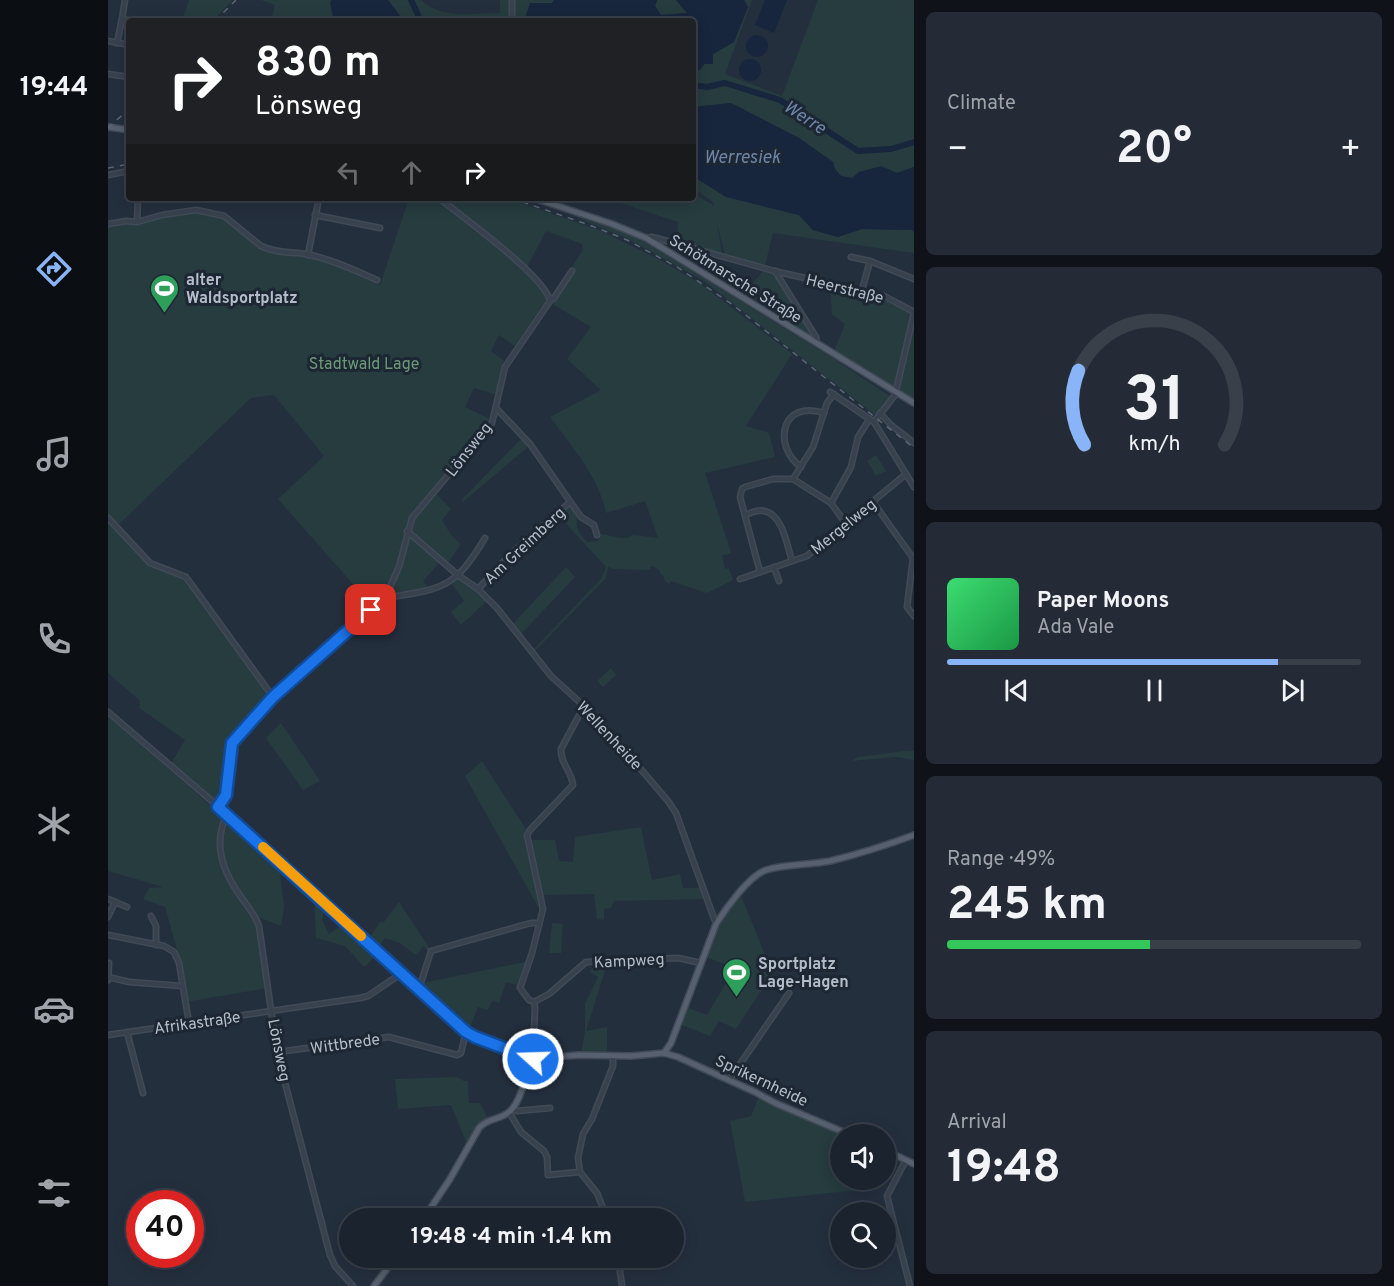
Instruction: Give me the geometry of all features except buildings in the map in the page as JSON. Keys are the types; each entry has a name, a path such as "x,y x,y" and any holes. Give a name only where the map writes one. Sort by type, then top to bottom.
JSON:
{"main road":[{"path":"108,127 126,130"},
{"name":"Schötmarsche Straße","path":"543,201 646,238 914,403"},
{"path":"431,1208 479,1128 486,1122 511,1111 533,1059 577,1055 651,1056 664,1053 671,1043 716,924 724,911 754,877 766,870 829,861 883,847 914,835"},
{"name":"Sprikernheide","path":"664,1053 678,1057 830,1126"},
{"path":"896,1155 914,1164"},
{"path":"374,1286 388,1268"}],"street":[{"path":"117,43 125,0"},
{"path":"512,0 512,18"},
{"path":"122,19 126,20"},
{"path":"108,41 126,44"},
{"path":"108,74 126,77"},
{"path":"108,175 126,172"},
{"path":"137,222 138,201"},
{"path":"308,255 318,201"},
{"path":"443,201 526,269 543,287 550,299"},
{"path":"108,224 137,222 162,215 196,210 224,216 261,246 268,249 308,255 340,264 377,280"},
{"path":"315,215 380,228"},
{"name":"Heerstraße","path":"646,238 652,237 774,271 884,296 914,312"},
{"path":"850,257 870,261 914,279"},
{"path":"862,290 870,261"},
{"name":"Lönsweg","path":"218,807 226,795 232,743 273,697 385,598 399,567 412,518 492,423 505,367 550,299 554,298 572,271"},
{"name":"Heerstraße","path":"774,271 816,337 817,343"},
{"path":"831,503 851,466 858,437 893,399 914,312"},
{"path":"793,479 815,443 832,393 871,421 914,487"},
{"name":"Am Greimberg","path":"495,407 530,444 581,517 594,525 597,535"},
{"path":"801,467 791,458 783,433 784,428 793,416 802,410 824,413"},
{"path":"880,413 914,443"},
{"name":"Mergelweg","path":"740,579 807,556 906,474"},
{"path":"760,572 740,497 742,489 773,479 793,479 831,503 846,524"},
{"name":"Am Greimberg","path":"478,589 510,555 570,501"},
{"path":"873,502 913,558 907,607 914,616"},
{"path":"745,515 758,510 771,514 780,524 792,561"},
{"path":"108,518 150,563 186,578 273,697"},
{"name":"Wellenheide","path":"407,531 459,576 478,589 497,608 551,676 584,706 653,783 676,813 716,924"},
{"path":"385,598 430,591 443,586 459,576 485,538"},
{"path":"774,567 778,581"},
{"path":"108,712 227,814 466,1032 533,1059 535,1050 534,1002 529,1000 520,988 543,909 527,835 573,785 560,753 562,745 584,706"},
{"name":"Lönsweg","path":"227,814 220,840 221,858 231,881 257,919 277,1052 330,1255 335,1266 353,1286"},
{"path":"108,899 127,907"},
{"path":"108,917 115,902"},
{"path":"151,916 156,926 156,945"},
{"path":"419,989 431,951 538,923"},
{"path":"108,935 156,945 174,952 179,963 189,1023"},
{"name":"Kampweg","path":"534,1002 549,994 586,962 678,958 702,963"},
{"path":"109,963 108,978 126,982 182,986"},
{"name":"Afrikastraße","path":"108,1035 360,998 368,996 402,973"},
{"path":"729,1080 789,993"},
{"path":"127,1032 143,1093"},
{"name":"Wittbrede","path":"277,1052 389,1037 457,1055 461,1053 466,1032"},
{"path":"603,1208 597,1193 580,1172 578,1158 580,1143 613,1066 614,1056"},
{"path":"550,1108 511,1111 521,1132 544,1151 547,1157 548,1175 580,1172"},
{"path":"906,1160 887,1196 910,1286"},
{"path":"620,1268 622,1286"}],"green space":[{"path":"189,0 233,0 215,18 183,18"},
{"path":"261,0 332,0 330,2 333,18 272,18 275,5"},
{"path":"388,0 421,0 429,6 448,13 469,14 500,13 500,0 511,0 511,18 402,18"},
{"path":"514,0 554,0 552,3 530,3 525,18 514,18"},
{"path":"657,0 676,0 687,13 661,15 655,6"},
{"path":"744,0 752,0 725,74 782,96 818,0 914,0 914,167 897,173 860,172 852,178 841,176 833,162 799,138 731,103 696,107 696,69 700,70 713,54 734,42 748,7"},
{"path":"696,178 726,197 799,215 813,230 838,237 862,229 912,230 914,232 914,253 773,233 765,266 725,255 717,223 722,254 677,240 678,222 615,201 653,201 656,203 657,201 696,201 696,195 714,206 713,202 696,190"},
{"name":"Stadtwald Lage","path":"408,201 515,201 599,230 662,261 701,284 792,354 746,426 769,433 775,457 705,473 730,549 731,554 722,555 725,569 729,568 733,580 707,593 671,581 669,584 665,581 663,574 662,577 659,570 652,566 649,570 608,567 606,578 534,652 533,650 601,579 606,567 558,515 571,505 578,515 578,530 587,542 599,541 597,533 621,538 633,535 658,538 645,501 606,513 591,474 550,417 601,390 567,359 591,327 549,302 583,250 582,244 546,231 525,271 548,297 515,346 499,335 491,351 504,361 498,395 474,388 465,407 492,420 433,491 451,509 442,520 452,536 461,544 445,567 439,563 423,581 431,590 387,595 397,569 384,597 373,607 278,499 324,456 274,395 251,398 117,526 108,517 108,226 127,222 134,225 166,214 196,211 238,223 272,251 307,256 342,266 380,285","holes":["428,497 413,519 410,533 398,564 408,535 405,532 410,517"]},
{"path":"573,216 627,233 648,244 891,397 875,415 704,281 626,238"},
{"path":"765,269 773,273 814,338 745,292"},
{"path":"830,284 883,298 914,314 914,400 834,351 845,324 832,314"},
{"path":"522,438 529,446 463,502 462,499"},
{"path":"876,455 886,471 876,476 867,461"},
{"path":"108,523 149,565 185,579 270,696 229,745 224,794 218,803 171,763 185,740 139,708 140,701 108,673"},
{"path":"566,567 575,577 521,634 513,624"},
{"path":"459,579 488,600 461,625 451,612 464,601 452,584"},
{"path":"611,668 616,675 603,687 597,681"},
{"path":"108,716 279,865 284,907 281,926 250,914 255,922 267,988 186,1002 179,957 165,907 143,899 149,888 163,887 108,871"},
{"path":"281,723 320,781 303,790 266,738"},
{"path":"914,751 914,760 897,757 851,761 858,757"},
{"path":"482,761 526,829 525,835 541,912 465,776"},
{"path":"641,827 652,880 680,874 683,888 700,888 705,899 614,901 611,908 604,909 604,920 597,919 594,894 541,895 530,840 555,840 559,861 573,862 575,837"},
{"path":"314,895 326,905 322,920 329,934 345,923 363,939 369,938 399,902 431,950 429,953 424,946 416,955 400,943 385,938 374,952 377,955 364,967 345,946 316,938"},
{"path":"741,895 777,985 767,982 736,1029 719,1021 710,1036 680,1024 686,1007 707,1015 735,968 706,957 720,924"},
{"path":"552,923 563,924 561,953 549,953"},
{"path":"530,961 521,986 506,982 499,1003 492,1001 488,1010 478,1007 469,1030 422,987 422,983"},
{"path":"608,961 586,1031 607,1027 607,1052 581,1053 585,1031 585,1004 598,977 590,972 596,962"},
{"path":"457,1077 468,1081 469,1103 480,1103 488,1118 467,1144 451,1105 398,1109 395,1079"},
{"path":"759,1096 830,1127 830,1190 858,1190 745,1202 730,1121 751,1116"}],"water":[{"path":"332,0 388,0 402,18 333,18 330,2"},
{"path":"554,0 657,0 655,6 661,15 687,13 676,0 744,0 748,7 734,42 713,54 713,64 704,64 700,70 696,69 696,18 525,18 530,3 552,3"},
{"path":"765,0 787,0 774,33 755,25"},
{"path":"757,35 765,38 768,46 765,54 757,57 749,54 746,46 749,38"},
{"path":"750,59 758,62 761,70 758,78 750,81 742,78 739,70 742,62"},
{"name":"Werresiek","path":"731,103 799,138 833,162 841,176 852,178 859,172 881,166 897,173 914,167 914,232 912,230 862,229 838,237 813,230 799,215 726,197 696,178 696,107"}],"waterway":[{"name":"Werre","path":"411,0 420,18"},
{"name":"Werre","path":"696,85 707,87 725,83 780,100 858,151 891,149 914,142"}],"railway":[{"path":"218,18 236,0"},
{"path":"108,128 126,112"},
{"path":"108,168 126,165"},
{"path":"520,201 627,240 677,267 733,305 914,448"}],"slow traffic":[{"path":"263,847 361,936"}],"place":[{"name":"alter Waldsportplatz","path":"165,314"},
{"name":"Sportplatz Lage-Hagen","path":"737,998"}],"route":[{"path":"371,610 273,697 232,743 226,795 218,807 466,1032 533,1059"}]}
